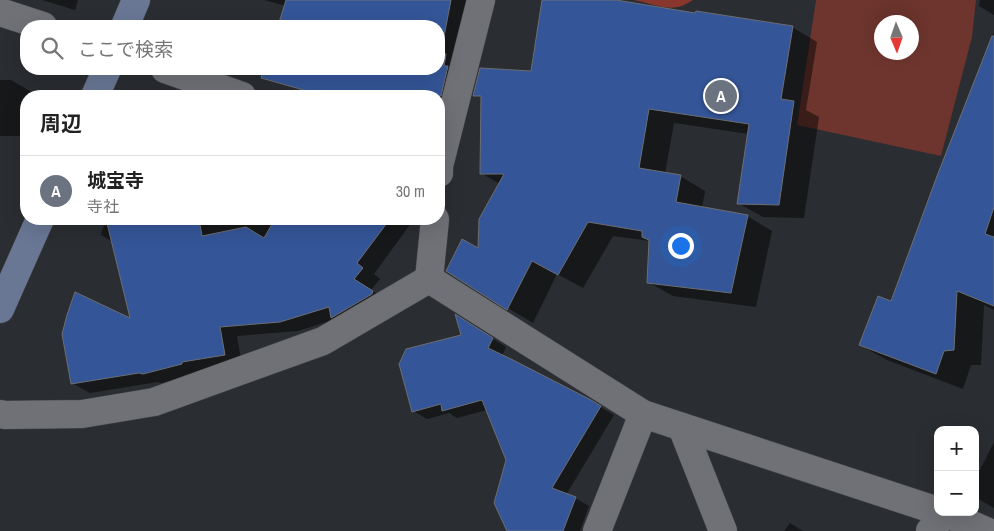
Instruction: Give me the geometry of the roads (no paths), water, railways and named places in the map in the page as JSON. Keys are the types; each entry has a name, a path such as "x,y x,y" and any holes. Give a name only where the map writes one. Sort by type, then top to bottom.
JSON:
{"street":[{"path":"128,20 136,0"},
{"path":"445,142 481,0"},
{"path":"0,12 25,20"},
{"path":"98,90 104,75"},
{"path":"182,75 225,90"},
{"path":"3,290 37,225"},
{"path":"429,278 434,225"},
{"path":"0,414 82,414 154,402 323,341 429,278"},
{"path":"429,278 643,414 938,517 986,531"},
{"path":"598,531 643,414"},
{"path":"682,427 723,531"}],"place":[{"name":"城宝寺","path":"721,96"}]}
